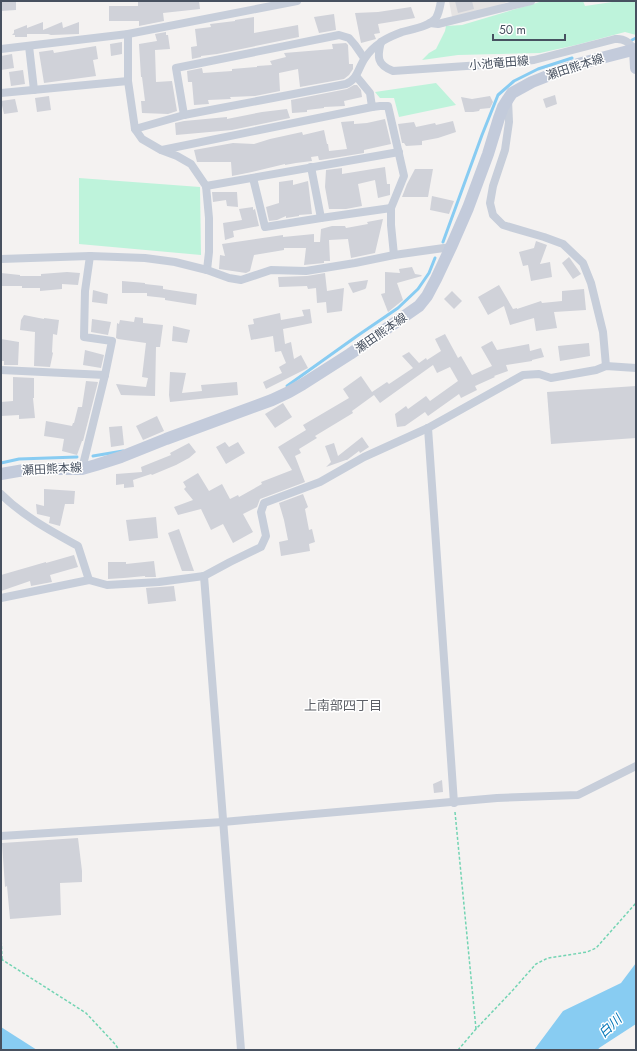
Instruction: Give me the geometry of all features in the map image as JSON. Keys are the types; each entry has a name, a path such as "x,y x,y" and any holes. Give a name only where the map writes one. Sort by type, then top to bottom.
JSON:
{"main road":[{"path":"635,50 636,68"},
{"name":"瀬田熊本線","path":"1,474 30,469 82,469 96,466 272,400 303,384 350,354 419,306 426,296 436,279 468,208 488,154 499,118 512,93 532,82 578,64 635,50"}],"street":[{"path":"1,49 128,34 257,5 296,1"},
{"path":"135,129 184,115 346,84 356,76 364,58 381,42 401,32 430,23 436,18 440,10 441,1"},
{"path":"430,23 438,24 530,1"},
{"path":"128,34 128,81 135,129 142,139 191,164 206,186 209,218 209,252 207,270"},
{"path":"184,115 176,68 339,35 349,38 364,58"},
{"name":"小池竜田線","path":"381,42 378,51 379,59 387,68 393,71 534,60 615,39 625,40 635,50"},
{"path":"29,46 34,90"},
{"path":"356,76 370,93 372,107"},
{"path":"1,93 128,81"},
{"path":"508,99 509,122 505,150 493,186 490,203 493,215 504,225 563,244 583,262 591,283 603,332 606,366"},
{"path":"161,150 372,107 388,106 404,176 391,208 394,255"},
{"path":"206,186 399,152"},
{"path":"311,167 321,218"},
{"path":"253,178 264,227 391,208"},
{"path":"1,259 90,256 145,258 175,262 207,270 229,278 241,280 271,270 306,271 355,264 394,255 451,247"},
{"path":"82,469 112,341 84,337 85,291 90,256"},
{"path":"1,598 89,580 107,585 159,582 204,576 261,547 266,536 261,512 264,503 320,482 364,457 428,428 523,375 539,374 551,378 596,370 606,366 636,368"},
{"path":"1,370 105,375"},
{"path":"428,428 454,803"},
{"path":"1,494 9,502 36,522 78,546 89,580"},
{"path":"204,576 241,1050"},
{"path":"1,836 223,822 454,803 497,798 578,794 636,766"}],"path":[{"path":"454,803 476,1029"},
{"path":"458,1050 536,964 548,958 587,952 596,948 636,903"},
{"path":"1,936 2,959 86,1013 119,1050"}],"shaded area":[{"path":"449,1 510,1 497,6 452,17"}],"green space":[{"path":"543,1 583,1 585,6 619,1 636,1 636,35 625,32 540,53 458,55 422,60 436,49 446,26 462,25"},
{"path":"436,83 456,105 399,117 394,98 380,98 375,92"},
{"path":"79,178 200,187 201,255 79,244"}],"water":[{"name":"白川","path":"636,963 636,1024 598,1050 534,1050 563,1011 621,983"},
{"path":"1,1027 37,1050 1,1050"}],"building":[{"path":"16,1 16,10 1,11 1,2"},
{"path":"138,1 199,1 200,9 163,13 164,21 139,26 139,21 109,21 109,6 138,6"},
{"path":"455,1 472,1 474,9 458,13"},
{"path":"411,7 415,18 378,24 380,33 374,34 376,39 361,43 355,13 378,12"},
{"path":"334,14 336,30 319,33 314,17"},
{"path":"254,17 254,33 298,25 299,37 192,59 191,47 197,46 195,29 211,27 210,24"},
{"path":"43,22 43,30 62,22 63,28 79,22 79,34 27,34 27,37 15,37 15,35 12,35 14,30 27,25 27,28"},
{"path":"166,32 166,35 168,35 170,49 155,50 156,82 172,81 177,111 168,114 142,113 141,101 145,101 141,77 139,44 157,41 155,34"},
{"path":"122,42 122,54 111,56 110,44"},
{"path":"346,43 348,45 349,64 353,64 353,69 344,79 300,87 298,69 279,73 280,91 255,96 230,97 231,99 208,100 209,104 194,105 192,82 188,82 187,71 202,68 203,73 232,71 232,69 272,65 270,61 286,57 284,53 333,49 332,44"},
{"path":"96,46 98,59 93,60 96,76 44,83 39,52 53,50 54,53"},
{"path":"12,54 14,68 1,70 1,56"},
{"path":"23,70 25,84 11,86 9,72"},
{"path":"357,85 361,90 362,97 344,101 345,106 324,107 307,110 307,112 292,113 291,100 347,89"},
{"path":"555,95 557,104 546,108 543,99"},
{"path":"49,96 51,110 37,112 35,98"},
{"path":"490,96 493,102 490,108 480,109 479,111 473,112 465,112 461,97 472,99"},
{"path":"15,99 18,112 4,114 1,101"},
{"path":"287,109 290,118 232,130 176,135 175,123 227,117 227,119"},
{"path":"385,119 391,144 364,150 364,153 321,160 319,160 318,156 311,157 312,161 285,164 232,176 231,162 197,162 194,150 233,143 254,144 302,132 303,135 324,130 329,151 347,149 341,122 354,121 354,124"},
{"path":"453,121 456,132 422,141 422,145 406,146 402,143 398,124 414,122 416,127 435,123 436,125"},
{"path":"385,167 387,184 390,184 390,195 378,198 375,180 358,184 362,206 346,209 329,209 325,187 326,170 342,168 342,174"},
{"path":"415,169 433,169 428,197 402,197 407,184"},
{"path":"293,180 293,185 308,181 312,214 286,218 286,216 277,220 269,221 266,207 279,203 279,182"},
{"path":"212,192 237,192 238,207 227,206 226,200 213,202"},
{"path":"432,196 454,201 449,214 430,210"},
{"path":"253,207 253,210 255,209 259,226 233,231 234,237 225,240 223,223 242,220 239,209"},
{"path":"383,219 375,253 351,258 348,239 329,240 330,261 324,261 324,263 304,265 306,248 284,248 284,250 254,255 250,271 246,273 219,269 220,255 225,256 222,244 283,235 283,237 314,234 314,242 320,242 321,229 332,226 345,226 346,228 368,224 367,222"},
{"path":"536,241 547,245 540,264 550,262 552,277 531,281 528,265 523,266 519,252 534,248"},
{"path":"569,257 581,274 573,279 562,263"},
{"path":"412,267 415,274 422,276 397,283 403,300 388,312 381,294 385,293 385,272 400,273 399,269"},
{"path":"67,272 80,273 78,285 62,284 62,289 40,291 40,288 1,286 1,273 20,276 41,276 41,274"},
{"path":"325,273 327,291 344,288 342,311 327,313 326,302 317,303 316,288 308,289 307,286 279,287 278,277 307,276"},
{"path":"368,280 365,289 353,293 348,283"},
{"path":"122,281 163,286 163,289 197,294 196,305 165,300 165,298 147,296 147,293 122,293"},
{"path":"499,285 513,309 541,301 542,303 562,301 562,291 584,289 586,310 554,312 557,328 536,331 534,318 510,325 504,306 488,315 478,297"},
{"path":"93,290 108,294 107,304 92,302"},
{"path":"452,291 462,301 454,309 444,299"},
{"path":"310,309 312,323 283,329 285,344 291,342 294,359 301,355 308,368 266,389 263,382 282,373 279,367 286,363 281,351 275,352 273,336 251,340 248,325 254,324 253,319 280,313 281,320 304,316 302,310"},
{"path":"24,315 59,320 57,335 53,334 53,353 50,367 34,366 35,332 20,330 21,320"},
{"path":"135,317 143,318 143,323 163,325 160,347 156,347 155,396 121,395 116,384 146,387 148,378 142,377 146,343 116,338 117,323 119,324 120,320 134,322"},
{"path":"92,319 111,322 108,335 91,332"},
{"path":"173,326 190,330 187,343 172,341"},
{"path":"445,334 458,358 461,356 472,375 492,366 481,347 492,341 497,350 529,344 530,351 541,348 544,357 532,361 506,365 508,371 494,376 495,377 475,386 477,390 461,398 459,394 428,416 425,412 405,426 397,427 395,414 406,406 408,409 426,396 430,401 458,381 450,367 437,373 433,365 380,403 374,395 352,411 353,413 315,436 317,438 299,449 301,453 295,456 305,482 260,499 257,507 243,514 253,532 233,543 223,524 211,530 201,509 178,515 174,507 193,500 184,489 186,487 183,482 198,473 209,491 222,484 230,499 238,495 239,497 262,484 261,482 292,470 278,447 306,430 303,425 349,398 343,389 361,376 372,392 387,382 389,384 413,368 402,356 409,352 419,363 426,358 427,360 441,351 435,339"},
{"path":"1,339 19,342 18,365 4,365 4,361 1,361"},
{"path":"589,343 590,356 560,361 558,346"},
{"path":"85,350 104,355 101,368 83,365"},
{"path":"170,372 186,373 182,393 202,391 201,385 237,382 238,395 170,402"},
{"path":"13,377 34,378 33,398 35,418 19,419 19,415 1,416 1,402 13,401"},
{"path":"86,381 98,382 83,441 77,455 62,451 64,439 44,436 46,421 72,426 78,407 82,407"},
{"path":"636,386 636,438 551,444 547,392"},
{"path":"283,403 292,417 275,428 265,414"},
{"path":"157,416 164,431 143,440 136,426"},
{"path":"122,426 124,445 111,447 109,427"},
{"path":"362,437 369,447 360,453 359,451 347,460 326,467 331,462 325,446 334,443 338,456"},
{"path":"225,442 229,447 238,442 245,453 226,464 216,447"},
{"path":"189,443 196,452 189,458 152,475 151,474 133,480 134,487 124,488 124,484 116,485 116,474 142,472 141,467 171,455 170,453"},
{"path":"44,489 75,491 74,504 65,504 60,526 49,523 50,517 37,514 36,504 44,506"},
{"path":"303,494 308,507 305,509 309,530 312,529 315,542 309,544 310,551 281,556 279,542 288,540 279,503"},
{"path":"156,517 158,538 129,541 126,520"},
{"path":"179,529 194,571 182,571 168,533"},
{"path":"74,555 78,567 50,575 52,582 31,586 30,581 1,591 1,575"},
{"path":"154,561 156,577 145,576 108,579 108,562 126,562 126,564"},
{"path":"174,586 176,601 148,604 146,588"},
{"path":"442,780 443,792 434,793 433,784"},
{"path":"78,838 82,882 60,883 61,915 10,919 7,886 5,887 2,843"}],"waterway":[{"path":"632,40 636,38"},
{"path":"443,242 498,95 514,81 538,69 572,58"},
{"path":"287,386 398,308 418,289 429,273 435,258"},
{"path":"93,456 123,451"},
{"path":"1,463 19,459 77,457"}],"district":[{"name":"上南部四丁目","path":"343,705"}]}
